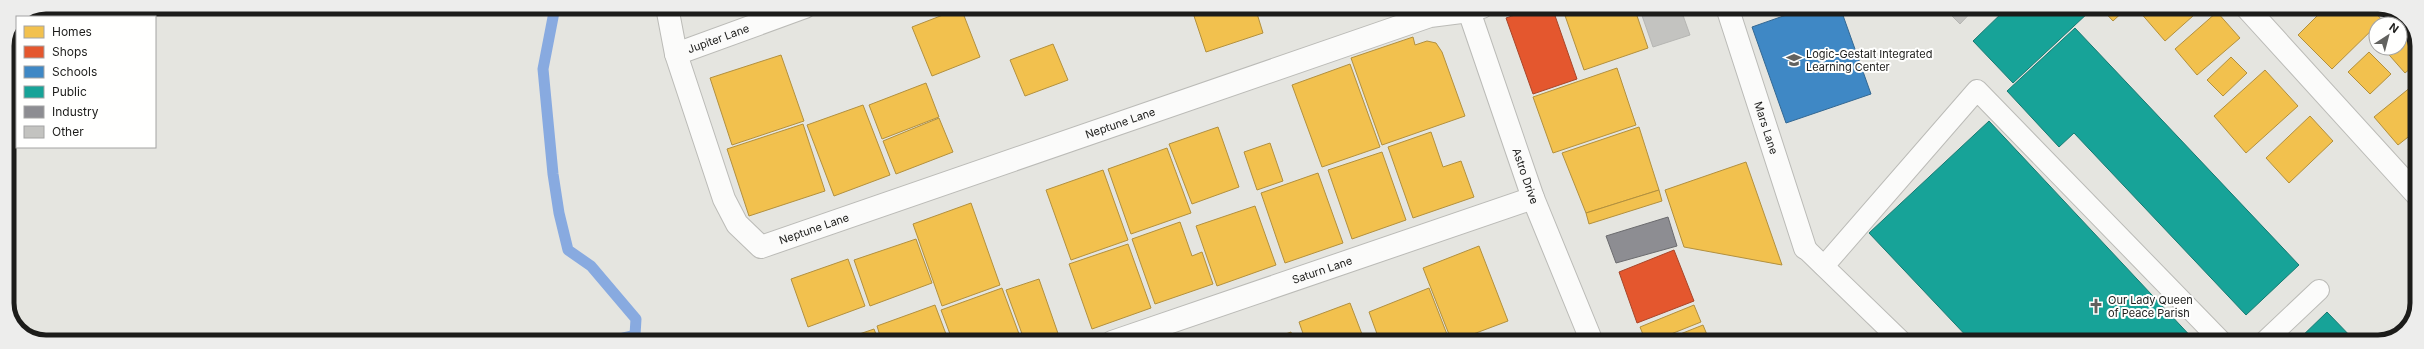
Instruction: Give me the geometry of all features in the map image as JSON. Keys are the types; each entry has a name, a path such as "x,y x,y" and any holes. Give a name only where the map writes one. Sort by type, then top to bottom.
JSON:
{"street":[{"path":"668,14 676,54"},
{"name":"Jupiter Lane","path":"676,54 786,14"},
{"name":"Neptune Lane","path":"676,54 724,199 737,224 761,247 1430,16 1442,14"},
{"name":"Astro Drive","path":"1474,14 1533,198 1589,335"},
{"name":"Mars Lane","path":"1729,14 1805,248"},
{"path":"2252,14 2410,187"},
{"name":"Saturn Lane","path":"1132,335 1533,198"}],"lane":[{"path":"1824,266 1977,90 2215,335"},
{"path":"1805,248 1895,335"},
{"path":"2271,335 2319,290"}],"building: Homes":[{"path":"946,14 963,14 980,57 932,76 912,27"},
{"path":"1193,14 1257,14 1263,33 1206,52"},
{"path":"1564,14 1636,14 1648,48 1584,70"},
{"path":"2106,14 2120,14 2113,21"},
{"path":"2142,14 2195,14 2165,41"},
{"path":"2215,14 2219,14 2240,38 2197,75 2175,49"},
{"path":"2319,14 2376,14 2378,16 2368,16 2368,34 2332,69 2298,35"},
{"path":"2408,34 2410,44 2410,69 2405,73 2390,56 2408,56"},
{"path":"1413,37 1415,45 1427,41 1436,43 1442,52 1465,116 1382,145 1351,58"},
{"path":"1053,44 1068,80 1025,96 1010,60"},
{"path":"2368,53 2368,56 2373,56 2391,74 2370,94 2348,72"},
{"path":"781,55 804,121 732,145 710,78"},
{"path":"2231,57 2247,73 2223,96 2207,80"},
{"path":"1350,64 1380,147 1322,167 1292,85"},
{"path":"1617,68 1636,125 1553,153 1533,97"},
{"path":"2265,70 2298,106 2246,153 2214,116"},
{"path":"926,83 939,117 882,139 869,105"},
{"path":"2410,88 2410,136 2398,145 2374,117"},
{"path":"863,105 890,175 834,196 807,125"},
{"path":"2310,116 2333,141 2289,183 2266,158"},
{"path":"939,118 953,152 896,174 883,141"},
{"path":"803,124 825,191 749,216 727,149"},
{"path":"1218,127 1239,187 1192,204 1169,144"},
{"path":"1639,127 1659,190 1586,213 1562,153"},
{"path":"1431,132 1443,167 1461,161 1474,197 1413,218 1388,147"},
{"path":"1270,143 1283,181 1257,190 1244,152"},
{"path":"1167,148 1191,213 1131,234 1108,169"},
{"path":"1382,152 1406,220 1352,239 1328,170"},
{"path":"1746,162 1782,265 1684,247 1665,190"},
{"path":"1103,170 1128,240 1071,260 1046,190"},
{"path":"1318,173 1343,243 1285,263 1261,193"},
{"path":"1659,190 1662,201 1589,224 1586,213"},
{"path":"971,203 1000,285 942,306 913,224"},
{"path":"1255,206 1276,265 1217,286 1196,226"},
{"path":"1180,222 1192,256 1202,252 1213,284 1155,304 1132,239"},
{"path":"916,239 932,283 870,306 854,260"},
{"path":"1128,244 1151,308 1092,329 1069,264"},
{"path":"1479,246 1508,321 1471,335 1449,335 1423,268"},
{"path":"848,259 865,306 808,327 791,279"},
{"path":"1039,279 1059,335 1022,335 1006,290"},
{"path":"1002,288 1019,335 950,335 941,310"},
{"path":"1429,288 1447,335 1377,335 1369,312"},
{"path":"1350,303 1362,335 1304,335 1299,322"},
{"path":"935,305 946,335 880,335 877,326"},
{"path":"1694,305 1701,322 1668,335 1643,335 1640,327"},
{"path":"1703,325 1707,335 1678,335"},
{"path":"874,329 876,335 856,335"},
{"path":"1291,332 1292,335 1283,335"}],"building: Shops":[{"path":"1518,14 1554,14 1577,79 1533,94 1506,18"},
{"path":"1674,250 1694,301 1637,323 1619,272"}],"building: Schools":[{"path":"1789,14 1842,14 1871,94 1786,123 1752,27"}],"building: Public":[{"path":"2001,14 2087,14 2013,83 1973,41"},
{"path":"2075,28 2299,265 2246,315 2074,133 2059,147 2007,91"},
{"path":"1989,121 2189,335 1965,335 1869,233"},
{"path":"2327,312 2349,335 2303,335"}],"building: Industry":[{"path":"1668,217 1677,246 1616,263 1606,236"}],"building: Other":[{"path":"1641,14 1682,14 1690,35 1653,47"},
{"path":"1950,14 1969,14 1960,24"}],"waterway":[{"path":"554,14 543,69 553,174 559,213 568,250 591,266 636,319 635,335"}],"place":[{"name":"Logic-Gestalt Integrated Learning Center","path":"1794,60"},
{"name":"Our Lady Queen of Peace Parish","path":"2096,306"}]}
